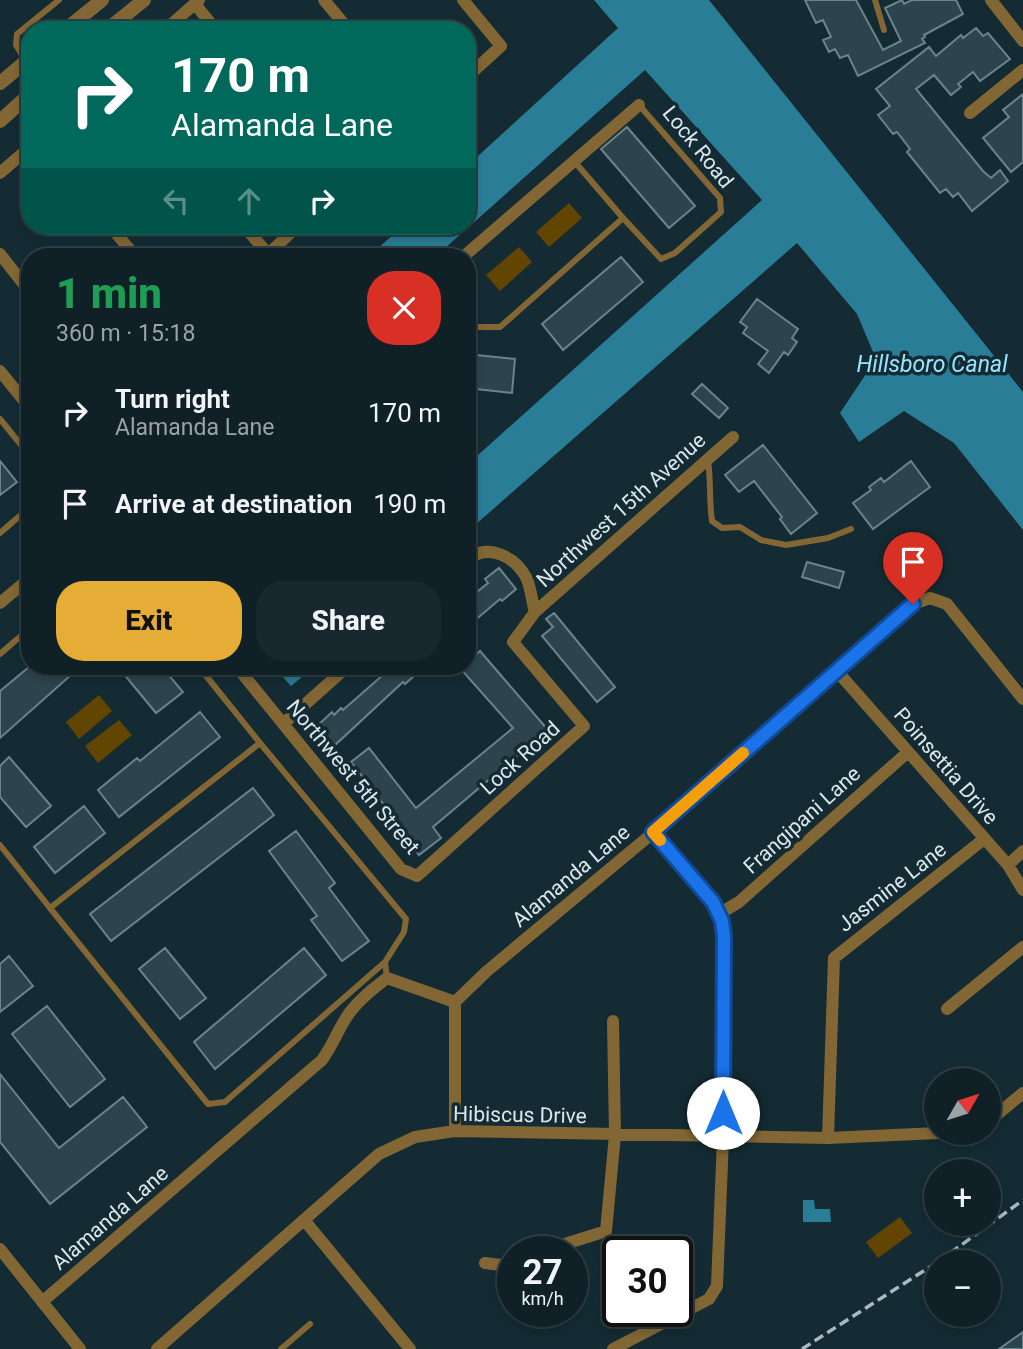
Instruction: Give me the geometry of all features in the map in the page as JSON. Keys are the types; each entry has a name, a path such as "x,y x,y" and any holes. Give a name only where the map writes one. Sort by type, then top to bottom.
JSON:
{"street":[{"path":"76,21 102,0"},
{"path":"118,21 144,0"},
{"path":"324,0 342,21"},
{"path":"463,0 501,46 476,69"},
{"path":"991,0 1023,41"},
{"path":"175,21 197,2 210,21"},
{"path":"0,83 21,67"},
{"path":"970,113 1023,69"},
{"path":"0,121 21,102"},
{"name":"Lock Road","path":"473,248 639,105"},
{"path":"0,173 21,155"},
{"path":"275,248 288,235"},
{"path":"0,254 21,281"},
{"path":"0,371 21,397"},
{"name":"Northwest 15th Avenue","path":"535,612 733,437"},
{"path":"476,553 494,551 510,559 526,579 535,612"},
{"path":"0,603 21,586"},
{"name":"Alamanda Lane","path":"455,1002 486,972 653,832 913,604 930,598 937,599 953,609 1023,699"},
{"name":"Lock Road","path":"417,876 584,726 513,642 535,612"},
{"name":"Poinsettia Drive","path":"836,670 1008,865 1023,890"},
{"name":"Northwest 5th Street","path":"243,675 401,869 417,876"},
{"path":"283,724 337,675"},
{"name":"Frangipani Lane","path":"719,914 739,902 908,752"},
{"path":"613,1349 709,1299 718,1286 723,1138 724,937 719,914 713,902 653,832"},
{"name":"Jasmine Lane","path":"828,1138 834,958 984,839"},
{"path":"1008,865 1023,851"},
{"path":"947,1009 1023,947"},
{"path":"387,978 455,1002 455,1132"},
{"name":"Alamanda Lane","path":"42,1302 322,1060 334,1044 349,1013 387,978"},
{"path":"588,1237 606,1231 615,1135 613,1021"},
{"path":"1001,1111 1023,1093"},
{"name":"Hibiscus Drive","path":"157,1349 379,1154 415,1137 455,1132 723,1138 828,1138 924,1134"},
{"path":"305,1221 410,1349"},
{"path":"0,1249 80,1349"},
{"path":"485,1263 497,1264"}],"lane":[{"path":"33,21 59,0"},
{"path":"875,0 884,30"},
{"path":"21,31 17,34 16,45 21,51"},
{"name":"Lock Road","path":"573,161 661,259 675,253 721,212 720,198 639,105"},
{"path":"476,327 500,327 623,218"},
{"path":"0,419 21,445"},
{"path":"708,460 712,482 712,521 722,528 740,527 761,540 786,545 828,538 851,529"},
{"path":"0,533 21,515"},
{"path":"0,654 21,636"},
{"path":"0,845 208,1104 225,1102 385,962 404,932 406,919 205,675"},
{"path":"50,908 260,743"},
{"path":"385,962 387,978"},
{"path":"281,1349 310,1324"}],"shaded area":[{"path":"569,203 582,218 549,247 536,232"},
{"path":"519,247 532,262 500,291 486,275"},
{"path":"99,695 112,711 79,739 66,722"},
{"path":"119,720 132,735 98,763 85,746"},
{"path":"900,1217 912,1233 878,1258 866,1242"}],"water":[{"name":"Hillsboro Canal","path":"594,0 709,0 1023,392 1023,530 954,443 904,411 859,442 840,413 876,359 857,314 797,243 476,524 476,457 762,200 645,70 476,220 476,158 618,28"},
{"name":"Hillsboro Canal","path":"393,235 460,235 445,248 378,248"},
{"path":"281,675 304,675 291,686"},
{"path":"803,1200 814,1200 815,1209 830,1209 831,1222 803,1222"}],"building":[{"path":"805,0 856,0 883,50 901,41 885,8 902,0 904,4 912,0 956,0 963,14 924,35 922,39 925,43 858,76 848,55 840,58 835,49 829,52 823,40 831,37 823,20 816,23"},
{"path":"976,28 983,36 988,33 1010,59 980,81 973,72 958,84 961,87 951,95 934,75 916,89 983,171 991,178 1000,170 1008,181 972,211 958,193 953,197 946,189 940,193 907,152 910,149 897,132 893,134 878,115 890,106 876,89 929,47 936,56 961,35 963,38"},
{"path":"1023,94 1023,162 1011,172 983,138 1009,117 1003,110"},
{"path":"627,127 695,206 669,228 601,149"},
{"path":"621,257 643,282 563,350 542,324"},
{"path":"757,299 798,329 792,338 797,342 788,355 784,352 769,373 758,364 768,351 743,333 747,327 740,322"},
{"path":"476,355 515,359 512,393 476,389"},
{"path":"702,384 728,408 719,418 692,394"},
{"path":"763,445 817,513 791,534 780,519 782,517 754,481 739,492 725,475"},
{"path":"0,461 17,482 0,495"},
{"path":"911,461 930,487 873,529 853,503 871,490 869,487 881,478 884,482"},
{"path":"807,562 844,572 839,588 802,577"},
{"path":"499,568 516,589 476,619 476,593 488,583 485,579"},
{"path":"554,613 615,687 597,702 542,636 553,627 546,619"},
{"path":"480,651 554,737 535,753 529,746 433,827 441,838 419,855 351,762 369,748 416,808 513,728 466,675 476,675 476,654"},
{"path":"21,674 71,675 0,738 0,691"},
{"path":"125,675 169,675 183,692 156,713"},
{"path":"383,675 415,675 405,684 403,682 334,746 317,726 332,712 334,715 341,708 343,710"},
{"path":"200,712 220,737 119,817 98,790 137,758 140,761"},
{"path":"9,757 51,806 26,827 0,797 0,766"},
{"path":"253,788 274,815 111,941 90,914"},
{"path":"84,806 105,833 55,873 34,847"},
{"path":"296,831 335,883 329,888 369,941 342,961 311,920 317,916 269,851"},
{"path":"165,948 206,998 180,1019 139,969"},
{"path":"304,948 326,975 215,1069 194,1042"},
{"path":"9,956 33,986 0,1012 0,964"},
{"path":"47,1006 105,1079 70,1107 12,1034"},
{"path":"0,1074 59,1148 123,1097 147,1127 50,1204 0,1142"},
{"path":"1023,1332 1023,1349 999,1349"}],"railway":[{"path":"954,1250 1023,1200"},
{"path":"802,1349 924,1271"}],"slow traffic":[{"path":"660,840 653,832 743,753"}],"route":[{"path":"723,1113 722,921 713,902 653,832 913,604"}]}
